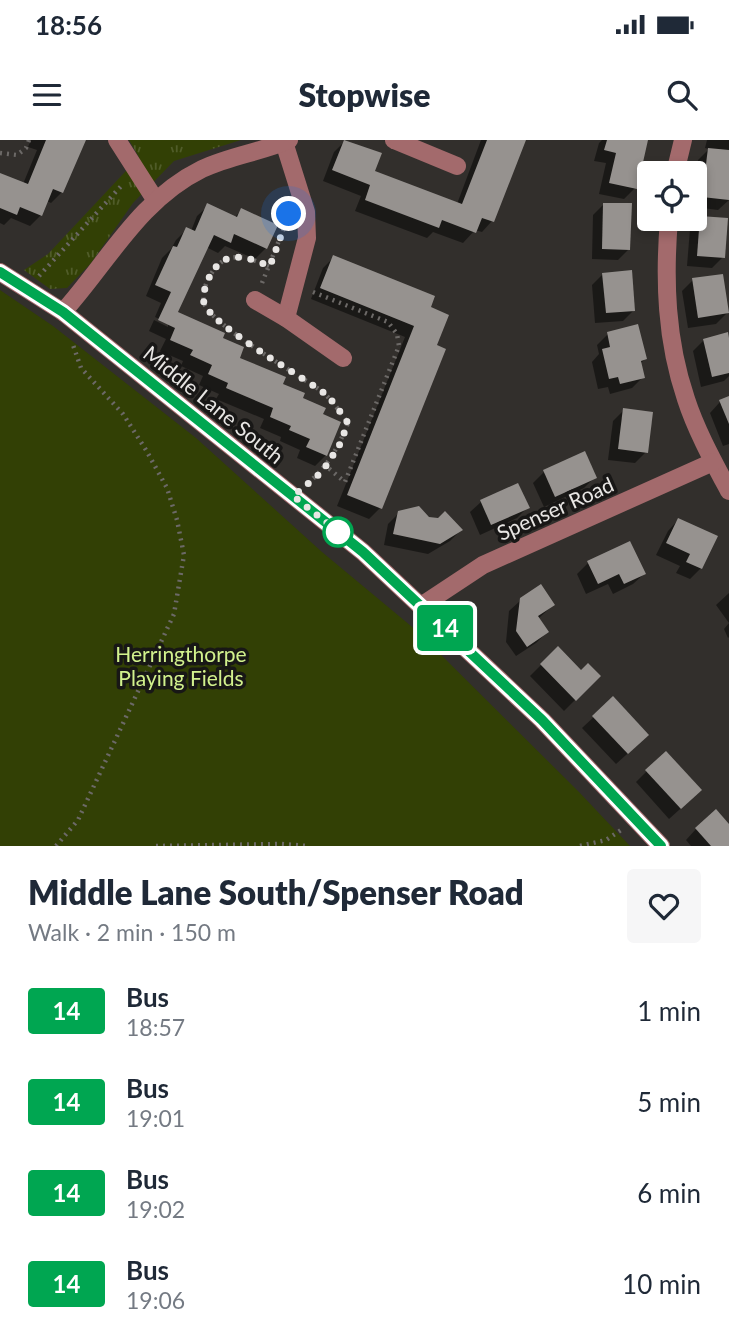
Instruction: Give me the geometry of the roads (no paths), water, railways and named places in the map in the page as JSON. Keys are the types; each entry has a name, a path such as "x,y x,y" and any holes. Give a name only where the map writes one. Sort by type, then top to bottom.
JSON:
{"street":[{"path":"117,140 156,201"},
{"path":"394,140 457,166"},
{"path":"678,161 683,140"},
{"path":"63,312 120,238 156,201 202,169 287,141 306,212 307,238 286,318"},
{"path":"668,231 666,286 668,321 675,360 686,400 729,491"},
{"name":"Middle Lane South","path":"0,272 63,312 363,552 542,720 661,846"},
{"path":"255,300 343,358"},
{"name":"Spenser Road","path":"421,606 483,565 713,462"}],"park label":[{"name":"Herringthorpe Playing Fields","path":"181,665"}]}
